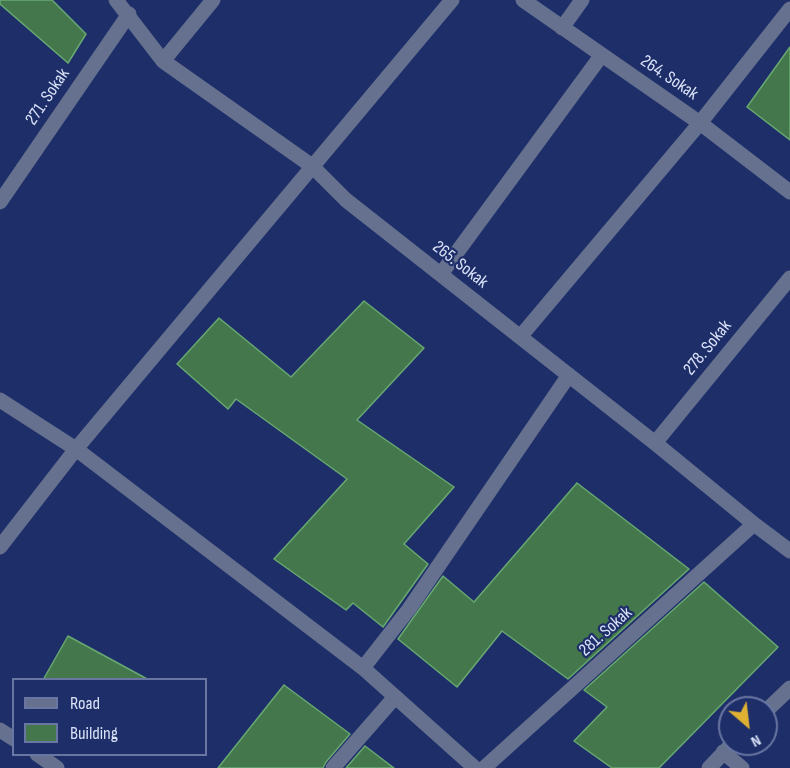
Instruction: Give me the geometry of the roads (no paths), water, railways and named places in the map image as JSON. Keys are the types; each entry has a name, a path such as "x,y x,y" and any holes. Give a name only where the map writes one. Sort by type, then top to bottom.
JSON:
{"street":[{"name":"265. Sokak","path":"116,0 163,61 312,166 346,200 790,551"},
{"path":"163,61 213,0"},
{"path":"0,547 76,448 452,0"},
{"name":"264. Sokak","path":"523,0 600,56 700,123 790,192"},
{"path":"562,28 582,0"},
{"path":"520,337 700,123 790,9"},
{"name":"271. Sokak","path":"0,202 129,14"},
{"path":"441,274 600,56"},
{"name":"278. Sokak","path":"655,443 790,278"},
{"path":"363,668 409,609 569,375"},
{"path":"0,400 76,448 363,668 475,768"},
{"name":"281. Sokak","path":"484,768 754,524"},
{"path":"778,700 790,688"},
{"path":"333,768 395,697"},
{"path":"40,756 57,768"},
{"path":"709,768 720,756"}]}
